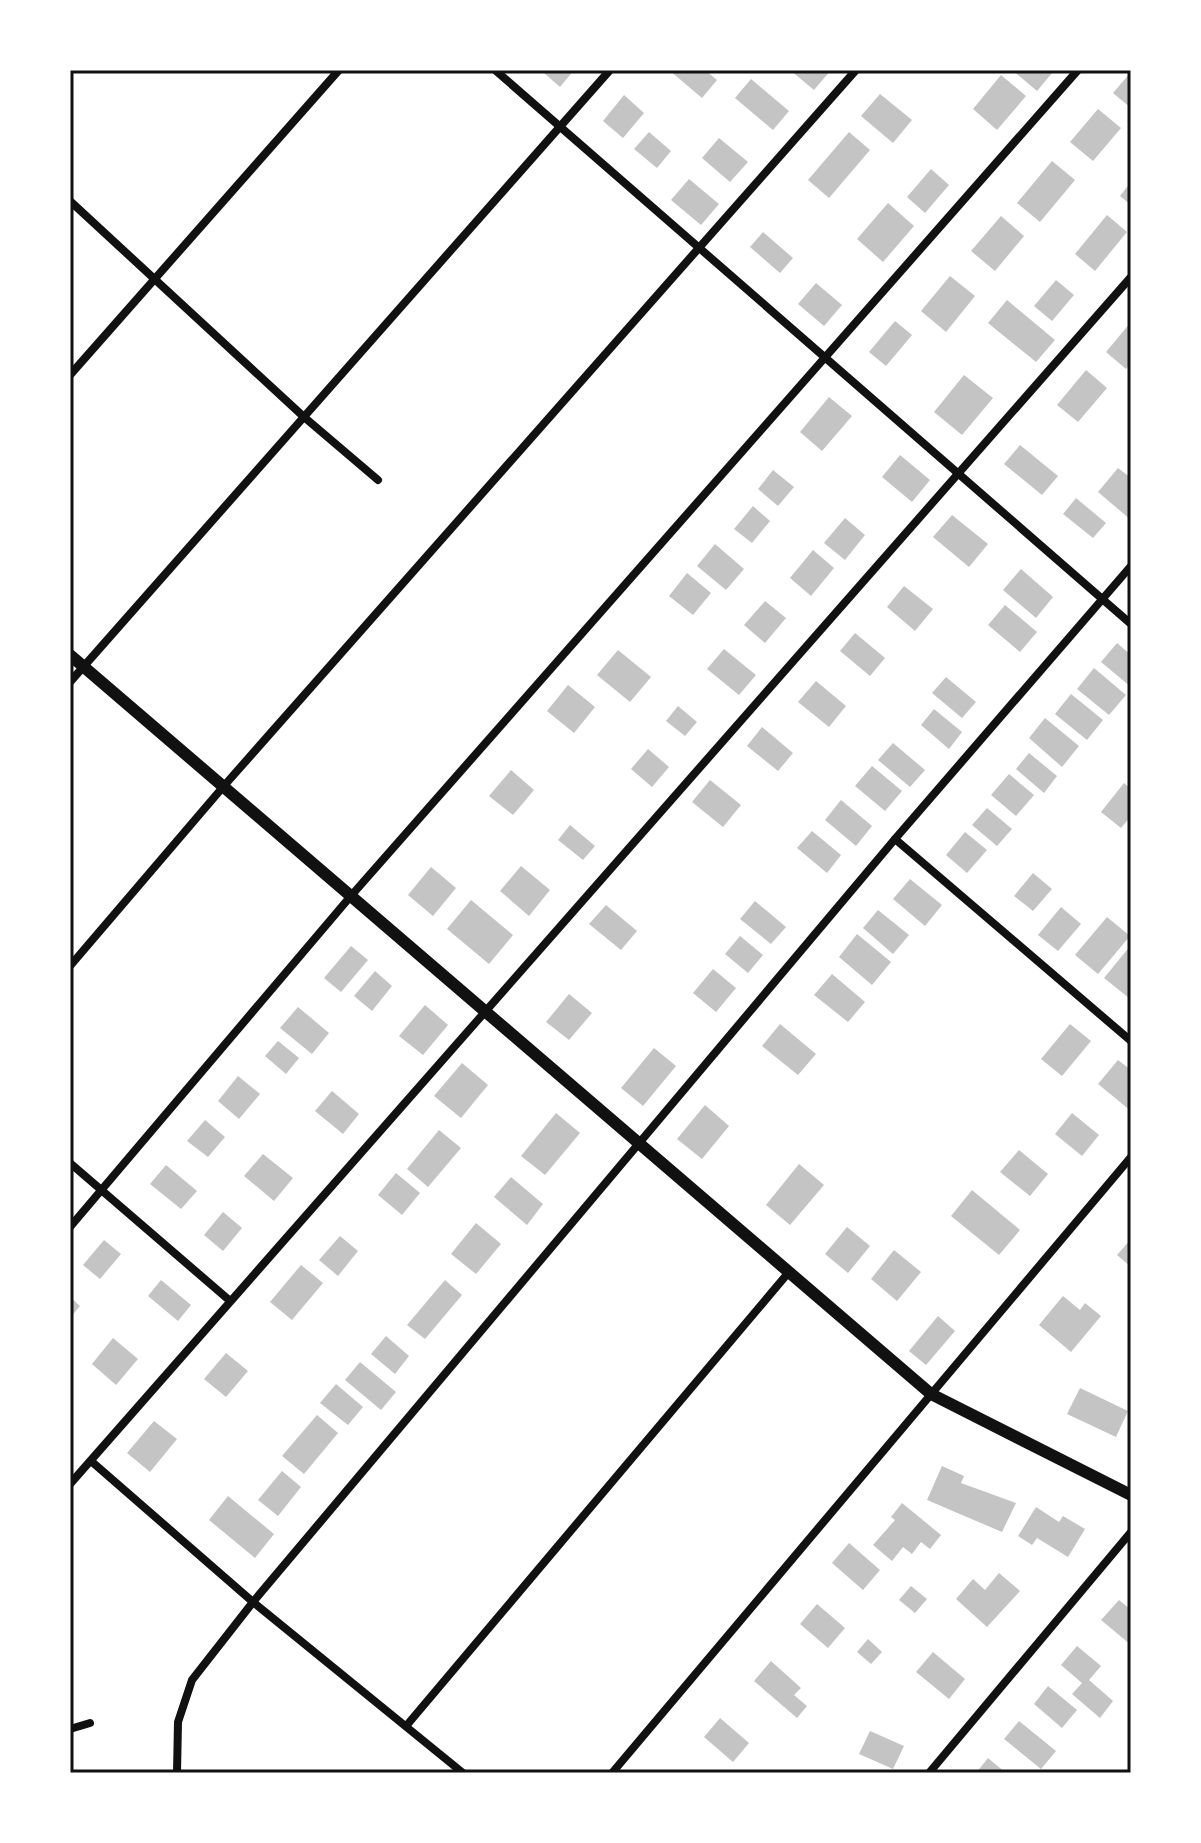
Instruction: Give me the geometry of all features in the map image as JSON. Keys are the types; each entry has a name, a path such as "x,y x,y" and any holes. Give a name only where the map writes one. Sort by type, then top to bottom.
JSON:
{"street":[{"path":"70,375 339,70"},
{"path":"495,70 1131,624"},
{"path":"70,682 610,70"},
{"path":"70,966 223,787 856,70"},
{"path":"70,1227 350,897 1078,70"},
{"path":"70,201 156,277 304,417 378,480"},
{"path":"70,1484 1131,277"},
{"path":"177,1773 178,1722 192,1680 253,1602 895,839 1131,566"},
{"path":"70,655 931,1394 1131,1495"},
{"path":"895,839 1131,1041"},
{"path":"612,1773 1131,1157"},
{"path":"70,1163 229,1300"},
{"path":"407,1725 789,1272"},
{"path":"91,1461 253,1602 463,1773"},
{"path":"929,1773 1131,1532"},
{"path":"70,1729 90,1723"}],"building":[{"path":"546,70 574,70 560,87 544,73"},
{"path":"669,70 705,70 717,80 702,98"},
{"path":"790,70 831,70 814,90"},
{"path":"1012,70 1048,70 1052,73 1037,91"},
{"path":"1131,72 1131,108 1113,93"},
{"path":"1001,75 1026,96 997,130 973,109"},
{"path":"751,79 789,111 773,130 735,98"},
{"path":"880,94 912,120 893,143 861,116"},
{"path":"624,95 644,113 623,138 603,121"},
{"path":"1098,109 1121,128 1093,161 1070,142"},
{"path":"649,132 671,151 657,168 634,149"},
{"path":"849,132 870,150 829,198 808,180"},
{"path":"719,138 748,162 730,182 702,158"},
{"path":"1052,161 1075,180 1040,222 1017,203"},
{"path":"931,169 949,185 925,213 907,197"},
{"path":"689,179 719,204 701,225 671,200"},
{"path":"1131,182 1131,205 1120,196"},
{"path":"888,203 914,226 883,262 857,239"},
{"path":"1107,215 1127,232 1095,271 1075,254"},
{"path":"1001,216 1024,236 995,271 971,251"},
{"path":"763,232 793,258 780,273 750,247"},
{"path":"950,276 975,296 946,332 921,311"},
{"path":"1056,280 1074,295 1052,321 1034,306"},
{"path":"816,283 842,305 824,326 798,304"},
{"path":"1007,300 1055,340 1036,362 988,323"},
{"path":"895,321 912,335 886,366 869,352"},
{"path":"1131,322 1131,363 1126,369 1106,352"},
{"path":"1086,370 1107,388 1078,422 1057,405"},
{"path":"964,375 993,398 962,435 934,412"},
{"path":"829,397 852,416 822,451 800,432"},
{"path":"1020,445 1058,476 1042,495 1004,464"},
{"path":"900,455 930,480 912,502 882,477"},
{"path":"1118,468 1131,478 1131,520 1098,492"},
{"path":"773,470 794,487 778,506 758,489"},
{"path":"1076,498 1106,523 1093,538 1063,514"},
{"path":"753,506 770,521 752,543 734,529"},
{"path":"952,515 988,544 969,567 933,537"},
{"path":"845,518 865,535 845,560 824,543"},
{"path":"715,544 744,569 726,590 697,566"},
{"path":"813,550 834,568 811,596 790,578"},
{"path":"1021,569 1053,597 1036,618 1003,590"},
{"path":"687,573 711,593 693,615 669,596"},
{"path":"904,586 933,609 915,631 887,607"},
{"path":"765,601 786,618 765,643 744,625"},
{"path":"1005,605 1037,632 1020,652 988,625"},
{"path":"855,633 885,658 870,676 840,651"},
{"path":"1117,643 1131,655 1131,687 1101,662"},
{"path":"724,649 756,675 739,695 707,669"},
{"path":"618,650 651,677 630,702 597,675"},
{"path":"1094,668 1126,695 1109,715 1077,689"},
{"path":"946,677 976,702 962,718 932,693"},
{"path":"816,681 846,706 829,727 798,702"},
{"path":"568,685 595,707 574,733 547,711"},
{"path":"1071,694 1103,720 1087,740 1055,714"},
{"path":"678,706 697,722 685,736 666,721"},
{"path":"934,709 962,732 949,749 921,725"},
{"path":"1045,718 1079,746 1062,767 1029,738"},
{"path":"762,727 793,753 778,771 747,746"},
{"path":"893,743 925,770 910,787 878,760"},
{"path":"648,749 669,767 652,787 631,769"},
{"path":"1029,753 1057,776 1044,793 1016,769"},
{"path":"872,766 902,791 885,811 855,786"},
{"path":"511,770 534,790 513,815 489,796"},
{"path":"1009,774 1034,795 1016,816 991,795"},
{"path":"710,780 741,805 723,827 692,802"},
{"path":"1124,783 1131,789 1131,816 1121,828 1101,812"},
{"path":"841,800 872,826 856,846 825,820"},
{"path":"987,808 1012,829 997,846 972,825"},
{"path":"570,825 595,846 583,860 558,840"},
{"path":"812,831 841,855 827,873 797,848"},
{"path":"965,832 987,850 967,873 946,855"},
{"path":"521,866 550,890 529,916 500,891"},
{"path":"431,867 456,888 433,916 408,895"},
{"path":"1033,873 1052,889 1033,911 1014,896"},
{"path":"910,879 942,905 925,926 893,899"},
{"path":"471,900 513,935 489,964 447,929"},
{"path":"755,901 786,927 771,944 740,919"},
{"path":"606,905 637,931 621,950 589,924"},
{"path":"1061,907 1081,924 1058,951 1038,935"},
{"path":"878,910 909,935 893,954 863,928"},
{"path":"1107,917 1130,936 1098,974 1075,955"},
{"path":"857,934 891,962 872,985 839,957"},
{"path":"740,936 763,955 748,973 725,954"},
{"path":"1131,945 1131,995 1129,998 1104,978"},
{"path":"351,946 368,960 341,992 324,978"},
{"path":"713,969 736,988 716,1012 693,993"},
{"path":"375,971 392,986 372,1011 354,996"},
{"path":"832,974 865,1002 848,1022 814,995"},
{"path":"569,994 592,1013 569,1040 546,1022"},
{"path":"425,1005 448,1025 423,1055 399,1036"},
{"path":"298,1007 329,1033 312,1054 280,1028"},
{"path":"780,1024 816,1054 798,1075 762,1046"},
{"path":"1070,1024 1091,1041 1062,1076 1041,1059"},
{"path":"278,1041 299,1058 286,1074 265,1056"},
{"path":"654,1048 676,1066 643,1106 621,1088"},
{"path":"1118,1060 1131,1070 1131,1111 1098,1084"},
{"path":"462,1063 488,1085 461,1118 434,1096"},
{"path":"238,1076 260,1094 239,1119 218,1101"},
{"path":"332,1091 359,1114 343,1134 315,1111"},
{"path":"705,1105 729,1126 702,1159 677,1139"},
{"path":"556,1113 580,1133 545,1175 521,1156"},
{"path":"1072,1113 1099,1135 1082,1156 1055,1134"},
{"path":"205,1120 225,1137 208,1157 187,1141"},
{"path":"439,1130 461,1148 428,1187 407,1169"},
{"path":"1019,1150 1048,1174 1030,1196 1000,1172"},
{"path":"263,1154 293,1178 274,1201 244,1176"},
{"path":"799,1164 824,1185 790,1225 766,1205"},
{"path":"166,1165 197,1191 181,1209 150,1184"},
{"path":"396,1173 420,1193 402,1215 378,1195"},
{"path":"511,1177 543,1204 527,1225 494,1197"},
{"path":"972,1190 1020,1230 999,1255 951,1216"},
{"path":"223,1212 242,1228 223,1251 204,1235"},
{"path":"476,1223 501,1244 476,1274 451,1254"},
{"path":"847,1227 870,1246 848,1273 825,1254"},
{"path":"340,1236 358,1251 338,1276 319,1260"},
{"path":"1131,1239 1131,1267 1117,1255"},
{"path":"104,1240 121,1254 100,1279 83,1265"},
{"path":"894,1250 921,1272 897,1301 871,1279"},
{"path":"301,1265 323,1283 292,1320 270,1302"},
{"path":"161,1280 191,1305 178,1321 148,1296"},
{"path":"445,1280 462,1295 425,1339 407,1325"},
{"path":"1063,1296 1080,1310 1085,1303 1101,1316 1071,1352 1039,1325"},
{"path":"70,1297 80,1306 70,1318"},
{"path":"938,1316 955,1331 926,1365 909,1351"},
{"path":"386,1336 409,1356 395,1374 371,1354"},
{"path":"113,1338 138,1359 116,1385 92,1364"},
{"path":"226,1353 248,1371 226,1397 204,1379"},
{"path":"360,1362 396,1392 381,1410 345,1380"},
{"path":"336,1384 363,1407 348,1425 320,1403"},
{"path":"1080,1388 1128,1411 1116,1437 1067,1414"},
{"path":"317,1415 338,1433 304,1474 282,1456"},
{"path":"154,1421 177,1439 150,1472 127,1453"},
{"path":"942,1466 964,1476 961,1483 1016,1503 1002,1532 927,1500"},
{"path":"282,1471 301,1487 278,1516 258,1500"},
{"path":"228,1496 274,1534 255,1558 209,1520"},
{"path":"902,1503 941,1535 930,1549 921,1542 912,1554 903,1547 892,1561 873,1545 895,1520 891,1517"},
{"path":"1036,1507 1059,1522 1063,1516 1085,1529 1068,1557 1037,1538 1032,1545 1018,1536"},
{"path":"849,1543 880,1570 863,1590 832,1563"},
{"path":"999,1573 1020,1591 987,1627 956,1599 973,1579 985,1590"},
{"path":"911,1586 927,1599 915,1613 899,1600"},
{"path":"1119,1600 1131,1610 1131,1645 1101,1620"},
{"path":"817,1604 845,1628 828,1648 800,1624"},
{"path":"868,1639 882,1652 871,1664 857,1652"},
{"path":"1077,1646 1101,1666 1089,1680 1113,1701 1100,1718 1072,1694 1082,1683 1061,1665"},
{"path":"933,1652 965,1679 949,1699 916,1672"},
{"path":"771,1661 801,1688 794,1695 807,1706 797,1718 754,1681"},
{"path":"1048,1686 1077,1710 1062,1728 1034,1704"},
{"path":"720,1718 749,1743 733,1762 704,1737"},
{"path":"1019,1721 1056,1751 1041,1769 1004,1739"},
{"path":"870,1731 904,1746 893,1769 859,1754"},
{"path":"988,1758 1006,1773 976,1773"}]}
